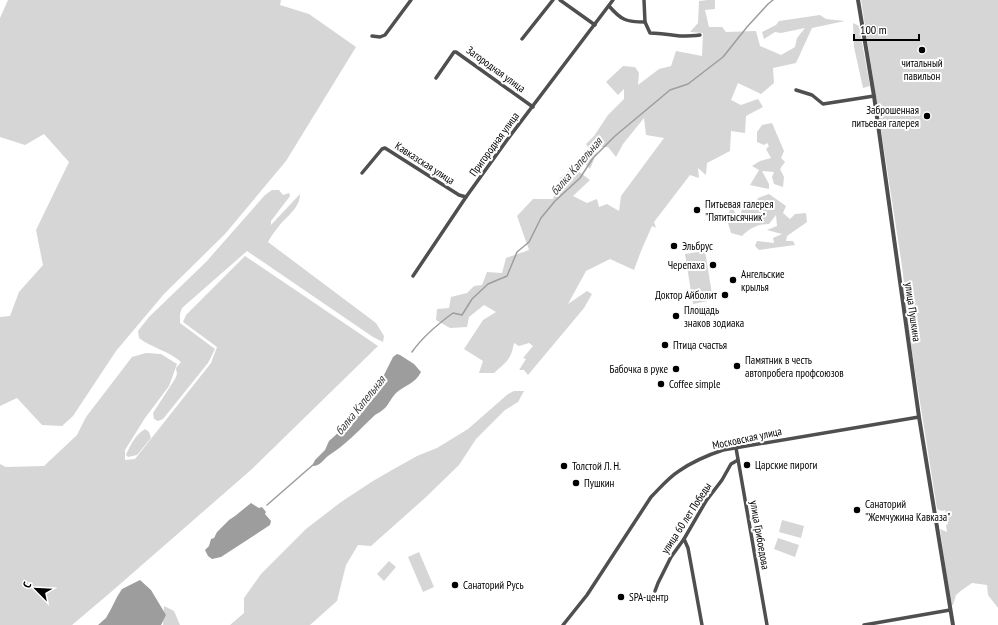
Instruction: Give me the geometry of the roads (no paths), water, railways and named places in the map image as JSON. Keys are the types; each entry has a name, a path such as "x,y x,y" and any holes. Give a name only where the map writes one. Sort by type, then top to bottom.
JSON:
{"street":[{"path":"372,36 380,37 385,35 411,0"},
{"path":"522,39 553,0"},
{"path":"560,0 595,25"},
{"name":"Пригородная улица","path":"413,276 466,197 613,0"},
{"path":"644,0 645,22 650,33 681,36 700,35"},
{"name":"улица Пушкина","path":"858,0 874,96 919,417 953,625"},
{"path":"609,6 624,20 645,22"},
{"name":"Загородная улица","path":"436,78 454,52 456,52 533,107"},
{"path":"796,90 812,95 823,104 874,96"},
{"name":"Кавказская улица","path":"362,172 382,149 386,148 459,195 466,197"},
{"name":"Московская улица","path":"563,625 587,595 651,497 664,483 679,471 710,454 723,450 919,417"},
{"name":"улица Грибоедова","path":"736,448 767,625"},
{"name":"улица 60 лет Победы","path":"655,591 671,557 684,539 706,501 722,480 731,464 738,460"},
{"path":"684,539 688,548 702,625"},
{"path":"864,625 950,610"}],"waterway":[{"name":"балка Капельная","path":"412,352 442,321 453,313 462,315 472,299 488,284 507,276 517,252 529,242 541,218 555,201 580,178 593,158 615,136 670,90 688,84 723,57 747,27 773,0"},
{"name":"балка Капельная","path":"267,505 314,464"}],"place":[{"name":"читальный павильон","path":"922,50"},
{"name":"Заброшенная питьевая галерея","path":"927,116"},
{"name":"Питьевая галерея \"Пятитысячник\"","path":"697,210"},
{"name":"Эльбрус","path":"674,246"},
{"name":"Черепаха","path":"713,265"},
{"name":"Ангельские крылья","path":"733,280"},
{"name":"Доктор Айболит","path":"725,295"},
{"name":"Площадь знаков зодиака","path":"676,316"},
{"name":"Птица счастья","path":"665,345"},
{"name":"Памятник в честь автопробега профсоюзов","path":"737,366"},
{"name":"Бабочка в руке","path":"676,369"},
{"name":"Coffee simple","path":"661,384"},
{"name":"Царские пироги","path":"747,465"},
{"name":"Толстой Л. Н.","path":"564,466"},
{"name":"Пушкин","path":"576,483"},
{"name":"Санаторий \"Жемчужина Кавказа\"","path":"857,510"},
{"name":"Санаторий Русь","path":"455,585"},
{"name":"SPA-центр","path":"621,597"}]}
